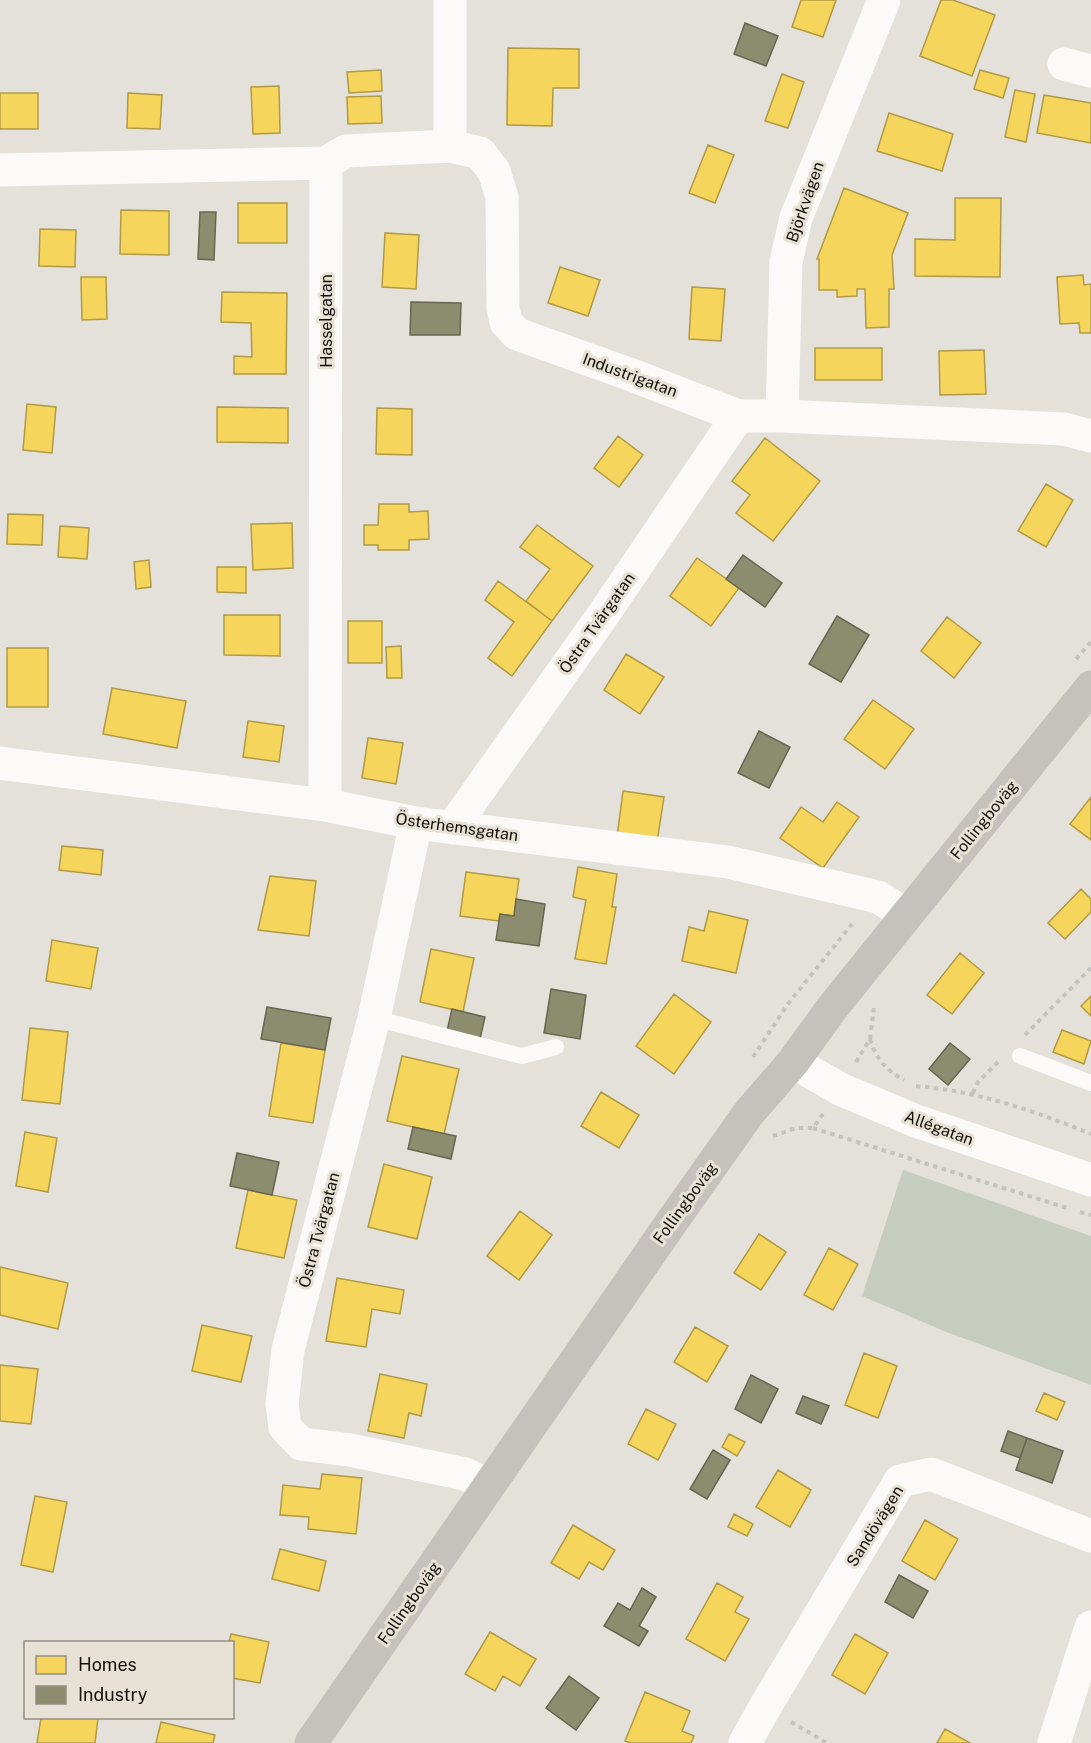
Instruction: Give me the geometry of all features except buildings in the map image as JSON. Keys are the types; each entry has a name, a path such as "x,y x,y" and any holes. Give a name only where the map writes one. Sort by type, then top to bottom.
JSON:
{"main road":[{"name":"Follingboväg","path":"311,1743 620,1295 748,1114 793,1062 832,1008 1091,687"}],"street":[{"path":"450,0 450,146"},
{"name":"Björkvägen","path":"782,416 786,262 796,218 884,0"},
{"name":"Industrigatan","path":"326,162 345,151 450,146 480,153 494,171 502,196 503,308 506,322 518,334 738,416 1064,429 1091,436"},
{"path":"0,170 326,162"},
{"name":"Hasselgatan","path":"325,805 326,162"},
{"name":"Östra Tvärgatan","path":"452,828 603,615 738,416"},
{"name":"Österhemsgatan","path":"0,763 325,805 452,828 728,862 878,897 907,915"},
{"name":"Östra Tvärgatan","path":"416,823 374,1018 288,1350 282,1404 285,1427 301,1444 350,1450 465,1474 489,1486"},
{"name":"Allégatan","path":"793,1062 840,1089 916,1121 1091,1180"},
{"name":"Sandövägen","path":"745,1743 900,1481 931,1474 1091,1536"},
{"path":"1054,1743 1091,1627"}],"lane":[{"path":"374,1018 522,1056 556,1047"},
{"path":"1018,1049 1091,1083"}],"path":[{"path":"1018,1049 1091,968"},
{"path":"878,999 871,1020 870,1039 874,1053 884,1066 916,1086 973,1094 1049,1117 1091,1134"},
{"path":"813,1128 870,1039"},
{"path":"973,1094 978,1082 1002,1058"},
{"path":"767,1139 796,1128 813,1128 1091,1215"},
{"path":"765,1707 827,1743"}],"shaded area":[{"path":"903,1170 1091,1236 1091,1385 944,1331 862,1296"}]}
